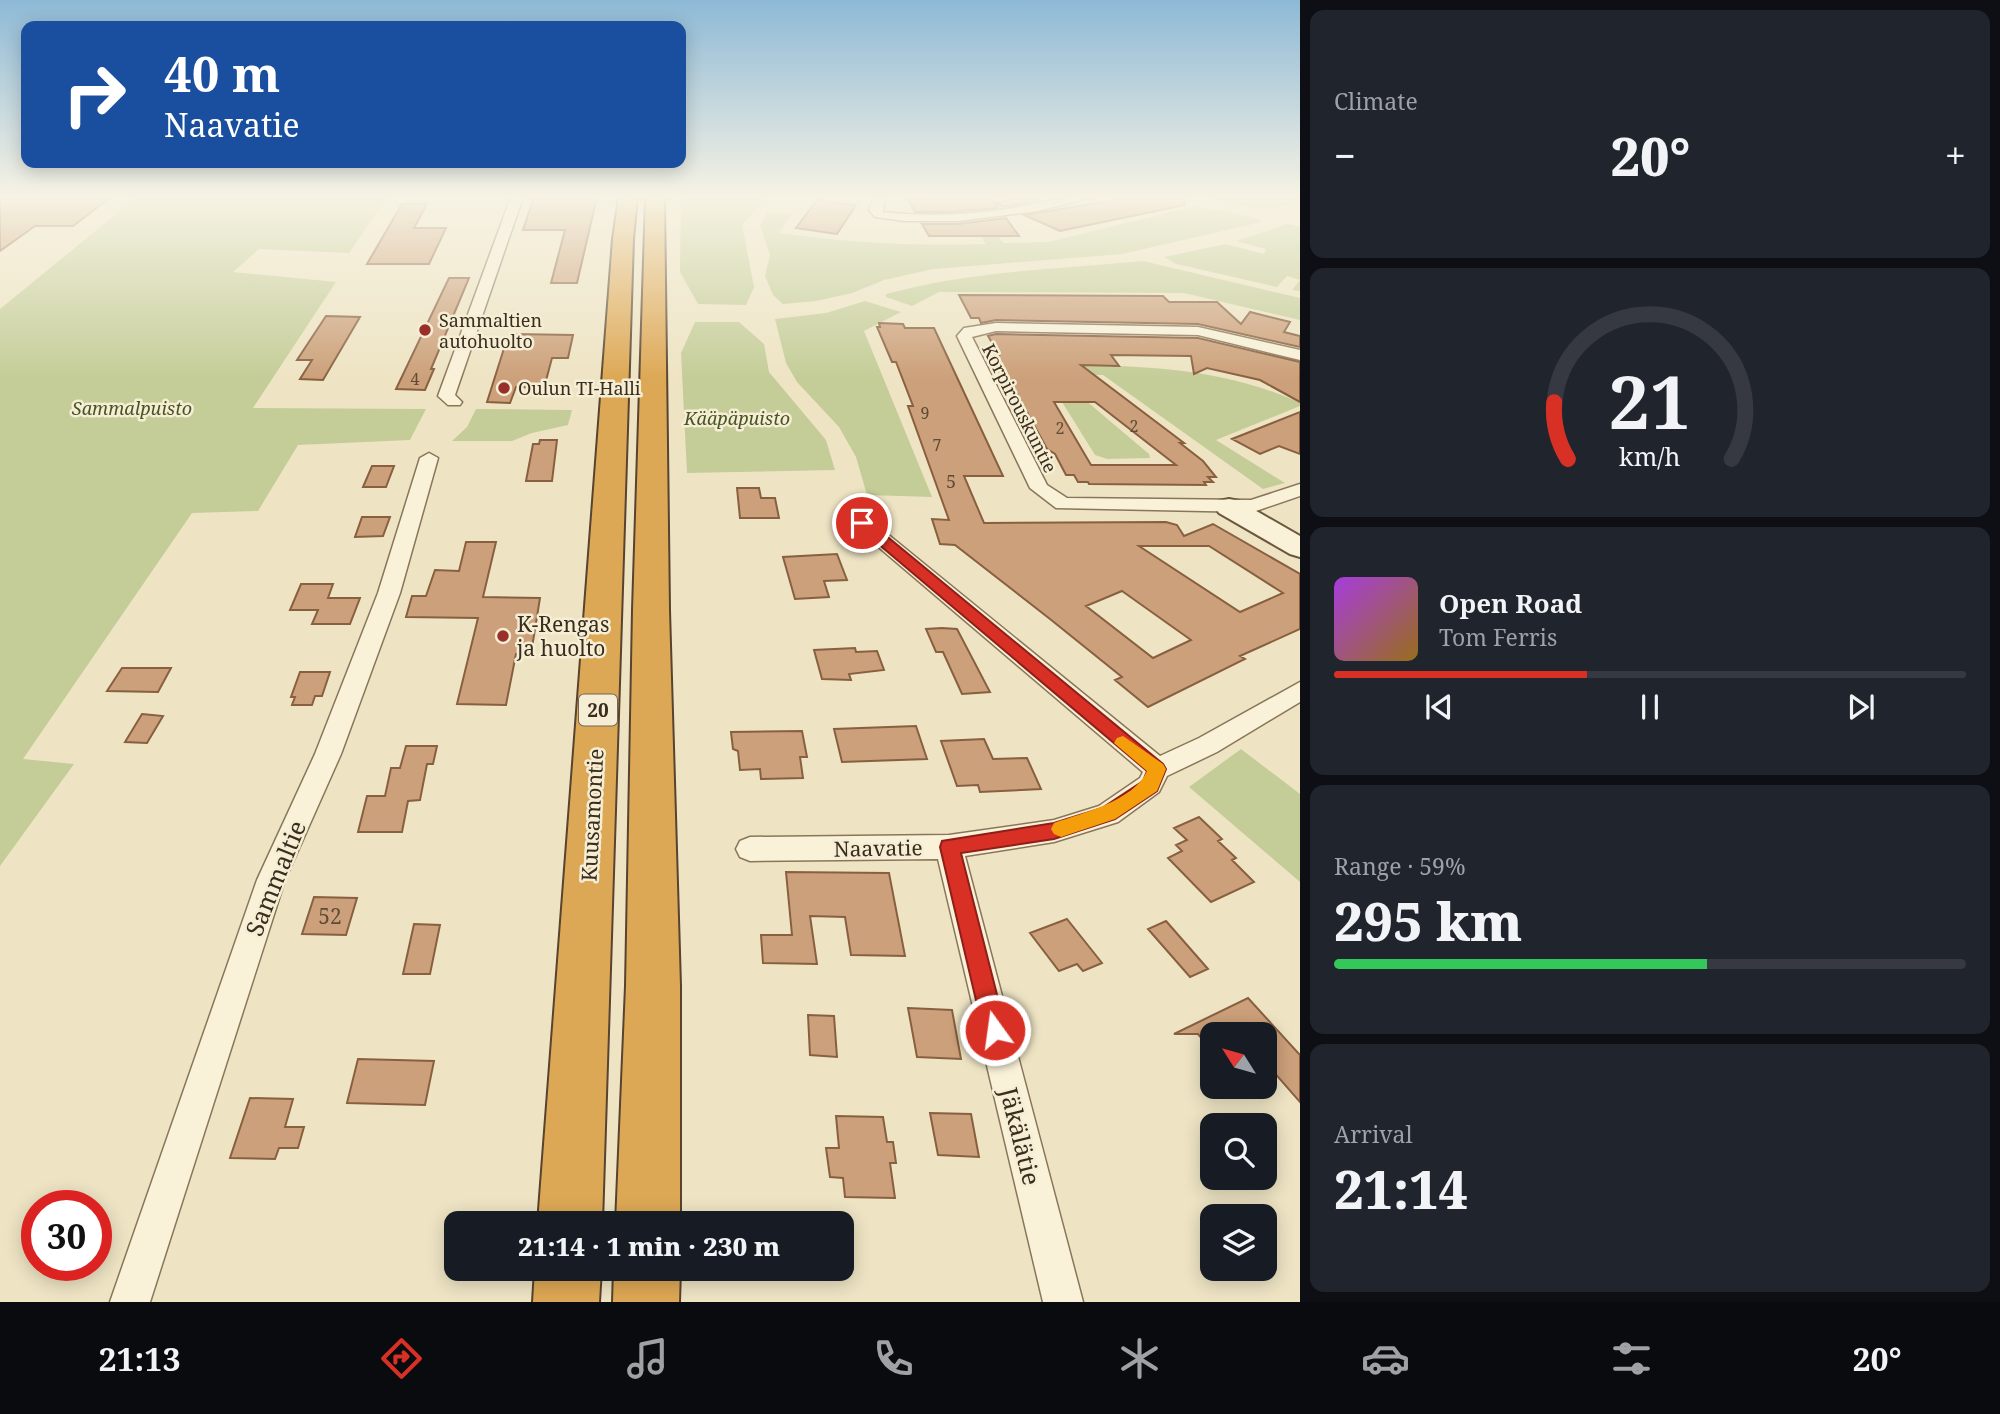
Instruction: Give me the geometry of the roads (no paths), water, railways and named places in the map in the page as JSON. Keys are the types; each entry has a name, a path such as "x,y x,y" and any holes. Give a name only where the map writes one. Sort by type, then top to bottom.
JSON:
{"highway":[{"name":"Kuusamontie","path":"571,1211 623,258"},
{"path":"648,1211 653,986 651,610 654,258"},
{"path":"566,1302 567,1281"},
{"path":"646,1302 647,1281"}],"street":[{"path":"454,402 446,396 497,258"},
{"name":"Korpirouskuntie","path":"1300,355 1215,333 1179,329 996,327 969,331 964,336 1039,488 1063,504 1253,506 1300,490"},
{"name":"Sammaltie","path":"130,1302 271,880 328,754 389,593 429,458"},
{"path":"1229,507 1300,548"},
{"path":"862,523 1157,769"},
{"name":"Naavatie","path":"750,849 949,847 1054,831 1108,814 1150,785 1157,769 1208,745 1300,691"},
{"name":"Jäkälätie","path":"949,847 1063,1302"}],"place":[{"name":"Sammaltien autohuolto","path":"425,330"},
{"name":"Oulun TI-Halli","path":"504,388"},
{"name":"K-Rengas ja huolto","path":"503,636"}],"park label":[{"name":"Sammalpuisto","path":"132,408"},
{"name":"Kääpäpuisto","path":"737,418"}]}
